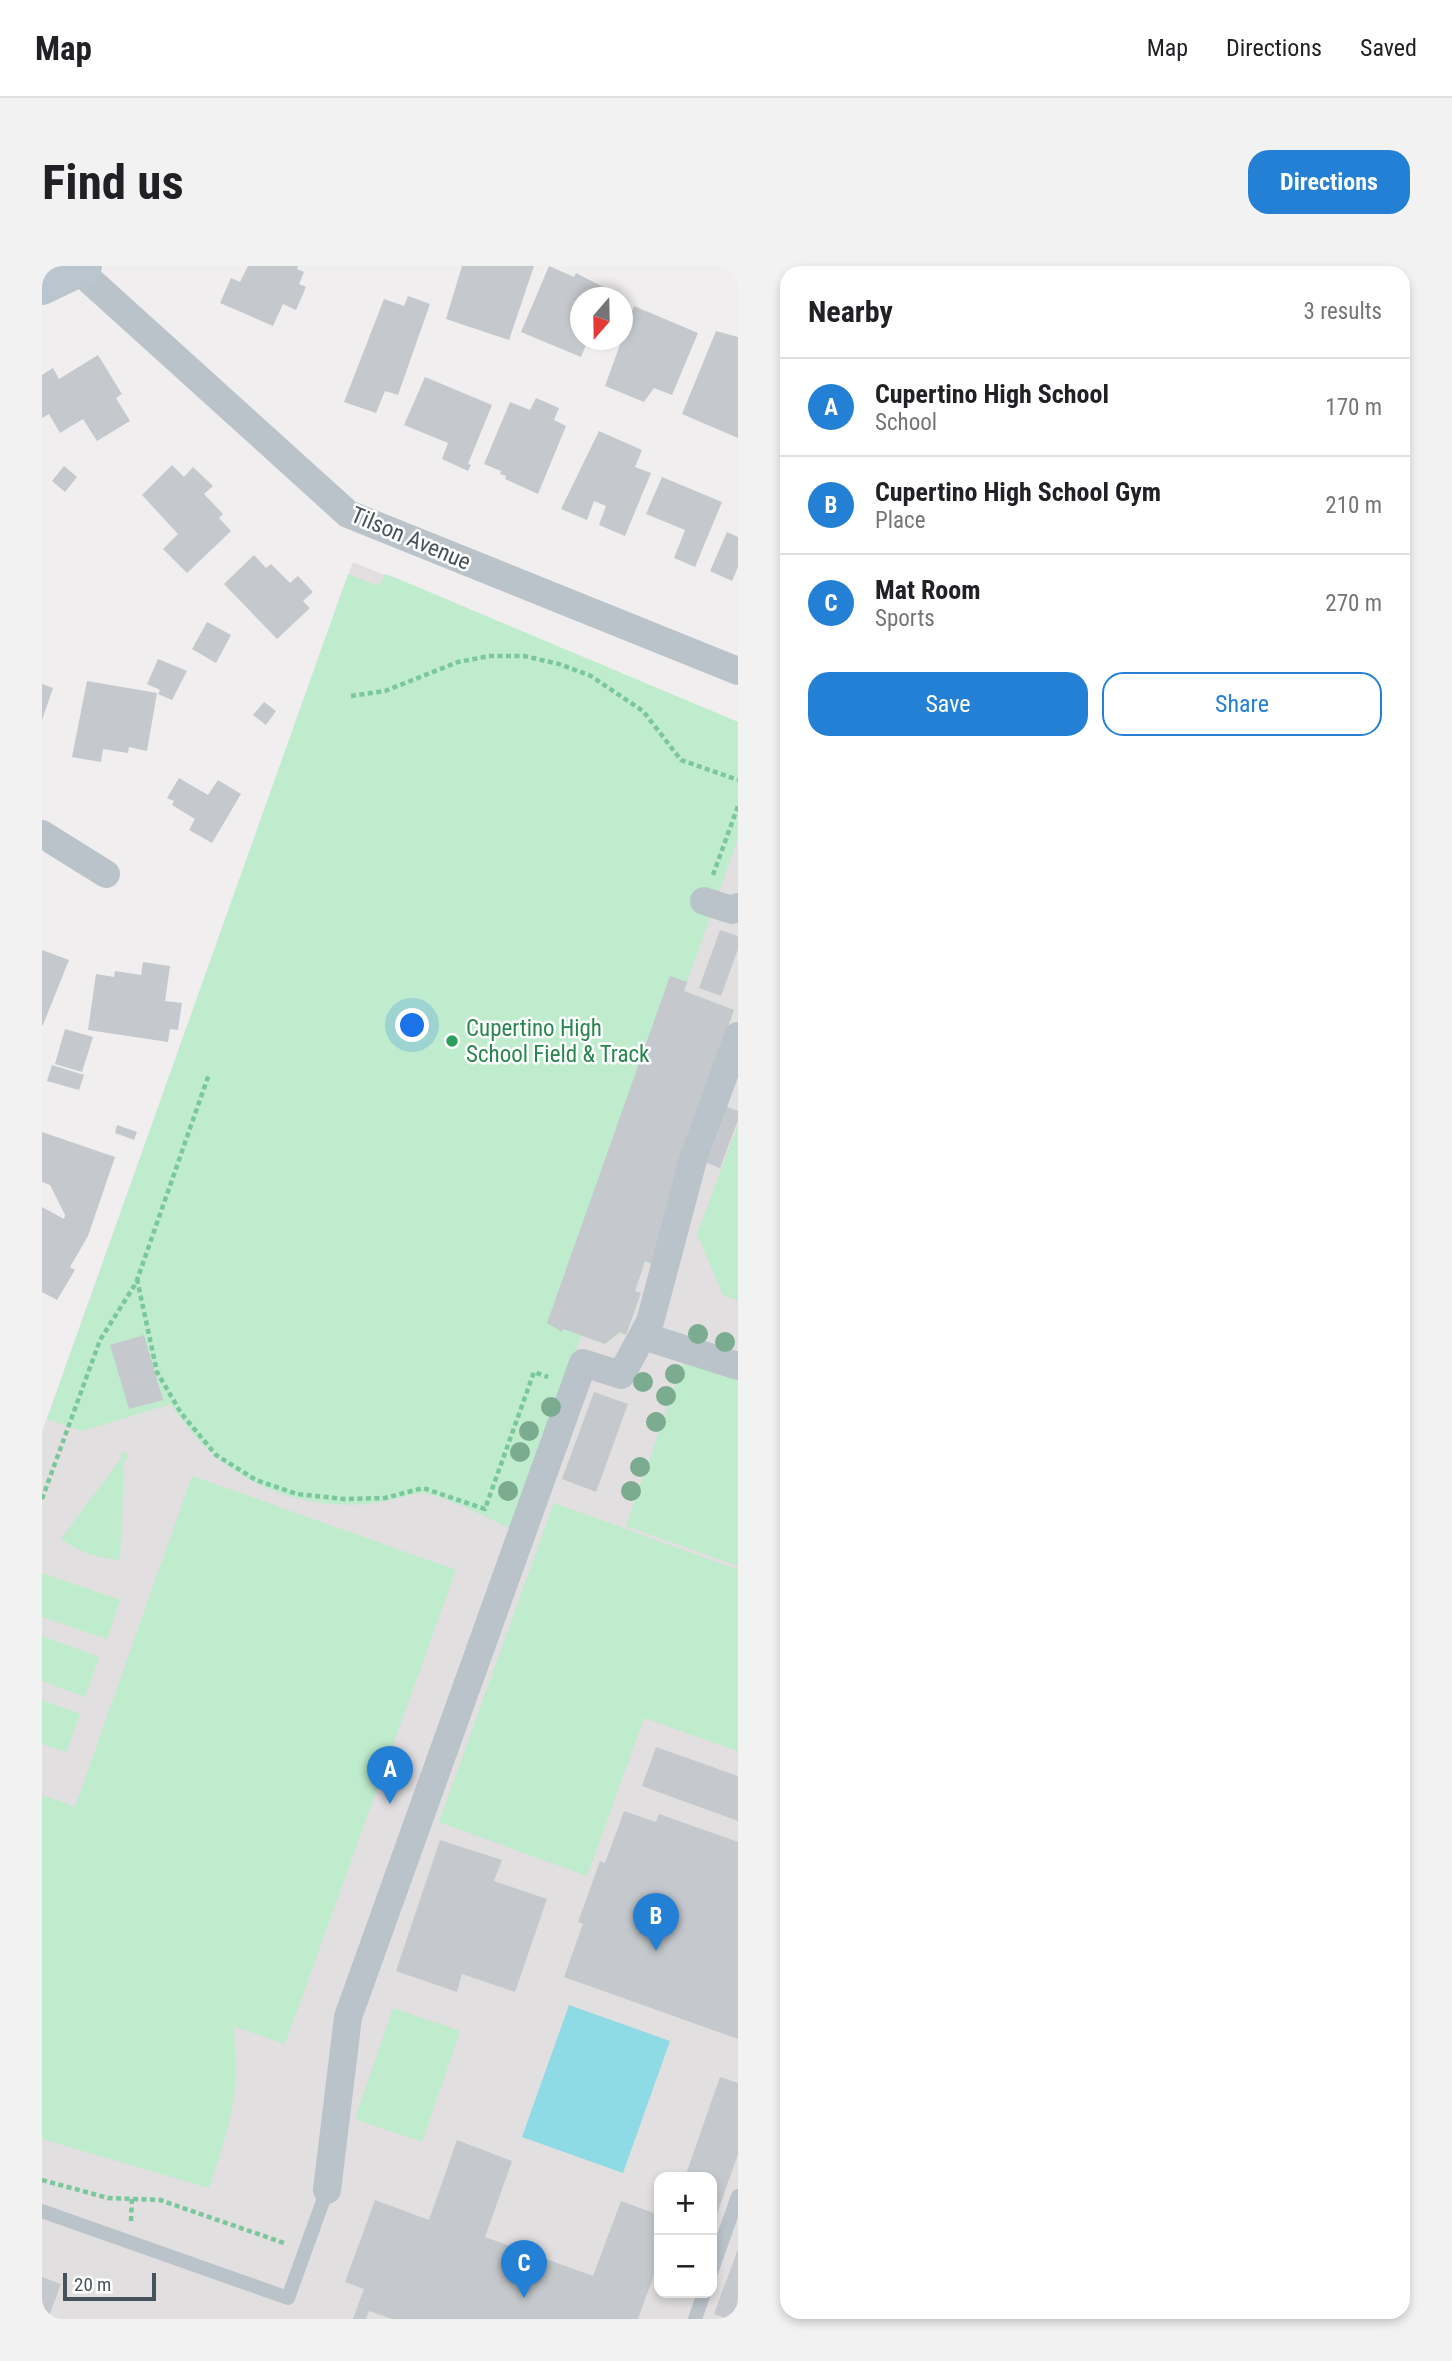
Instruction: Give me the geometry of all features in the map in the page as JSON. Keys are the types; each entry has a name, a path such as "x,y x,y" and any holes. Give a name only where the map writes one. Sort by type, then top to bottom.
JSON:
{"street":[{"path":"42,286 78,267"},
{"name":"Tilson Avenue","path":"78,267 348,514 738,671"},
{"path":"42,834 106,874"},
{"path":"704,901 732,910 738,907"},
{"path":"327,2190 348,2017 583,1363 621,1375 650,1322 694,1160 738,1036"},
{"path":"643,1336 738,1366"}],"lane":[{"path":"42,2211 288,2298 327,2190"},
{"path":"717,2256 738,2196"},
{"path":"695,2319 702,2298"}],"path":[{"path":"351,695 386,691 457,662 490,656 524,656 559,664 591,676 643,711 681,760 738,780"},
{"path":"704,901 738,806"},
{"path":"42,1499 100,1340 137,1279 209,1074"},
{"path":"137,1279 158,1372 181,1413 216,1455 256,1480 297,1494 344,1499 385,1498 422,1488 485,1510 534,1372 575,1386"},
{"path":"42,2180 107,2198 160,2200 305,2250"}],"shaded area":[{"path":"353,562 738,722 738,2319 42,2319 42,1432"}],"green space":[{"name":"Cupertino High School Field & Track","path":"348,574 379,586 385,574 396,578 738,722 738,838 684,991 734,1010 686,1146 652,1264 645,1262 635,1290 626,1335 620,1333 605,1344 581,1336 513,1529 457,1504 423,1493 372,1503 336,1504 307,1501 280,1493 230,1468 208,1450 171,1404 82,1431 47,1419"},
{"path":"738,1125 738,1301 723,1295 697,1234"},
{"path":"683,1363 738,1380 738,1566 626,1526"},
{"path":"122,1451 129,1456 124,1462 120,1560 89,1554 61,1539 120,1460"},
{"path":"192,1476 456,1570 285,2044 233,2026 236,2071 232,2108 209,2188 42,2139 42,1795 75,1807"},
{"path":"554,1503 738,1570 738,1751 644,1718 587,1876 439,1822"},
{"path":"42,1573 120,1600 107,1639 42,1617"},
{"path":"42,1636 99,1657 85,1697 42,1681"},
{"path":"42,1700 80,1714 66,1752 42,1744"},
{"path":"393,2008 460,2031 422,2142 355,2119"}],"water":[{"path":"569,2005 670,2041 623,2173 522,2137"}],"building":[{"path":"248,266 298,266 297,269 304,272 299,284 306,287 296,310 283,304 273,326 220,303 231,278 240,282"},
{"path":"462,266 534,266 509,340 446,319"},
{"path":"549,266 574,277 576,273 603,287 570,287 570,350 584,350 581,357 521,332"},
{"path":"408,296 430,304 398,395 385,391 376,413 344,402 384,299 404,306"},
{"path":"634,306 698,333 672,395 654,388 644,402 605,386 618,350 633,350"},
{"path":"716,331 738,337 738,438 682,414"},
{"path":"98,355 122,394 116,398 130,421 97,441 83,419 60,433 49,414 42,418 42,375 53,368 59,379"},
{"path":"425,377 492,405 468,464 471,465 468,471 442,459 448,443 404,425"},
{"path":"536,398 559,408 554,420 566,426 538,494 505,479 506,476 500,474 501,471 484,464 510,402 530,410"},
{"path":"599,431 642,450 635,467 651,473 625,536 599,525 606,506 594,501 587,520 561,509"},
{"path":"172,465 184,477 193,467 213,486 204,494 223,514 219,518 231,531 187,573 163,549 178,534 142,495"},
{"path":"64,466 77,477 65,492 52,481"},
{"path":"662,477 722,502 695,567 674,558 685,530 646,514"},
{"path":"727,532 738,537 738,567 732,581 710,571"},
{"path":"254,555 266,568 271,564 290,583 298,576 313,592 303,601 310,608 277,639 224,584"},
{"path":"207,622 231,635 216,663 192,649"},
{"path":"158,659 187,671 172,700 158,694 160,690 147,684"},
{"path":"87,681 157,693 147,751 129,747 128,753 103,749 101,762 72,757"},
{"path":"42,684 53,688 42,720"},
{"path":"264,702 276,711 266,725 253,715"},
{"path":"179,778 208,795 218,780 241,794 212,843 189,830 195,819 172,805 174,801 167,798"},
{"path":"720,930 738,936 738,949 721,996 699,988"},
{"path":"42,950 69,960 43,1025 42,1025"},
{"path":"143,962 170,966 165,1001 182,1003 178,1030 170,1029 168,1042 88,1030 96,974 114,977 115,971 141,975"},
{"path":"670,976 687,982 684,991 734,1010 686,1146 652,1264 645,1261 635,1291 641,1293 626,1335 620,1332 605,1344 563,1329 562,1332 547,1323"},
{"path":"65,1029 93,1037 82,1072 55,1064"},
{"path":"52,1065 84,1075 79,1090 47,1081"},
{"path":"727,1107 738,1111 738,1120 720,1168 707,1163"},
{"path":"117,1125 137,1132 134,1140 115,1133"},
{"path":"42,1132 115,1157 88,1236 70,1267 75,1270 57,1300 42,1292 42,1207 64,1219 65,1215 50,1185 42,1182"},
{"path":"144,1335 163,1400 129,1409 110,1345"},
{"path":"594,1392 628,1404 596,1492 562,1479"},
{"path":"656,1747 738,1776 738,1821 642,1786"},
{"path":"624,1811 656,1822 659,1814 738,1842 738,2039 564,1977 583,1924 578,1922 600,1861 605,1863"},
{"path":"440,1840 502,1860 494,1881 547,1899 515,1992 462,1974 457,1992 396,1971"},
{"path":"720,2077 738,2083 738,2154 717,2214 717,2172 687,2172"},
{"path":"457,2140 512,2161 485,2237 593,2276 621,2201 654,2213 654,2275 638,2319 392,2319 369,2311 366,2319 353,2319 364,2289 345,2282 375,2200 429,2220"},
{"path":"738,2249 738,2319 728,2319 714,2314"},
{"path":"42,2277 61,2284 48,2319 42,2319"}],"place":[{"name":"Cupertino High School Field & Track","path":"452,1041"},
{"name":"Cupertino High School","path":"390,1804"},
{"name":"Cupertino High School Gym","path":"656,1951"},
{"name":"Mat Room","path":"524,2298"}]}
